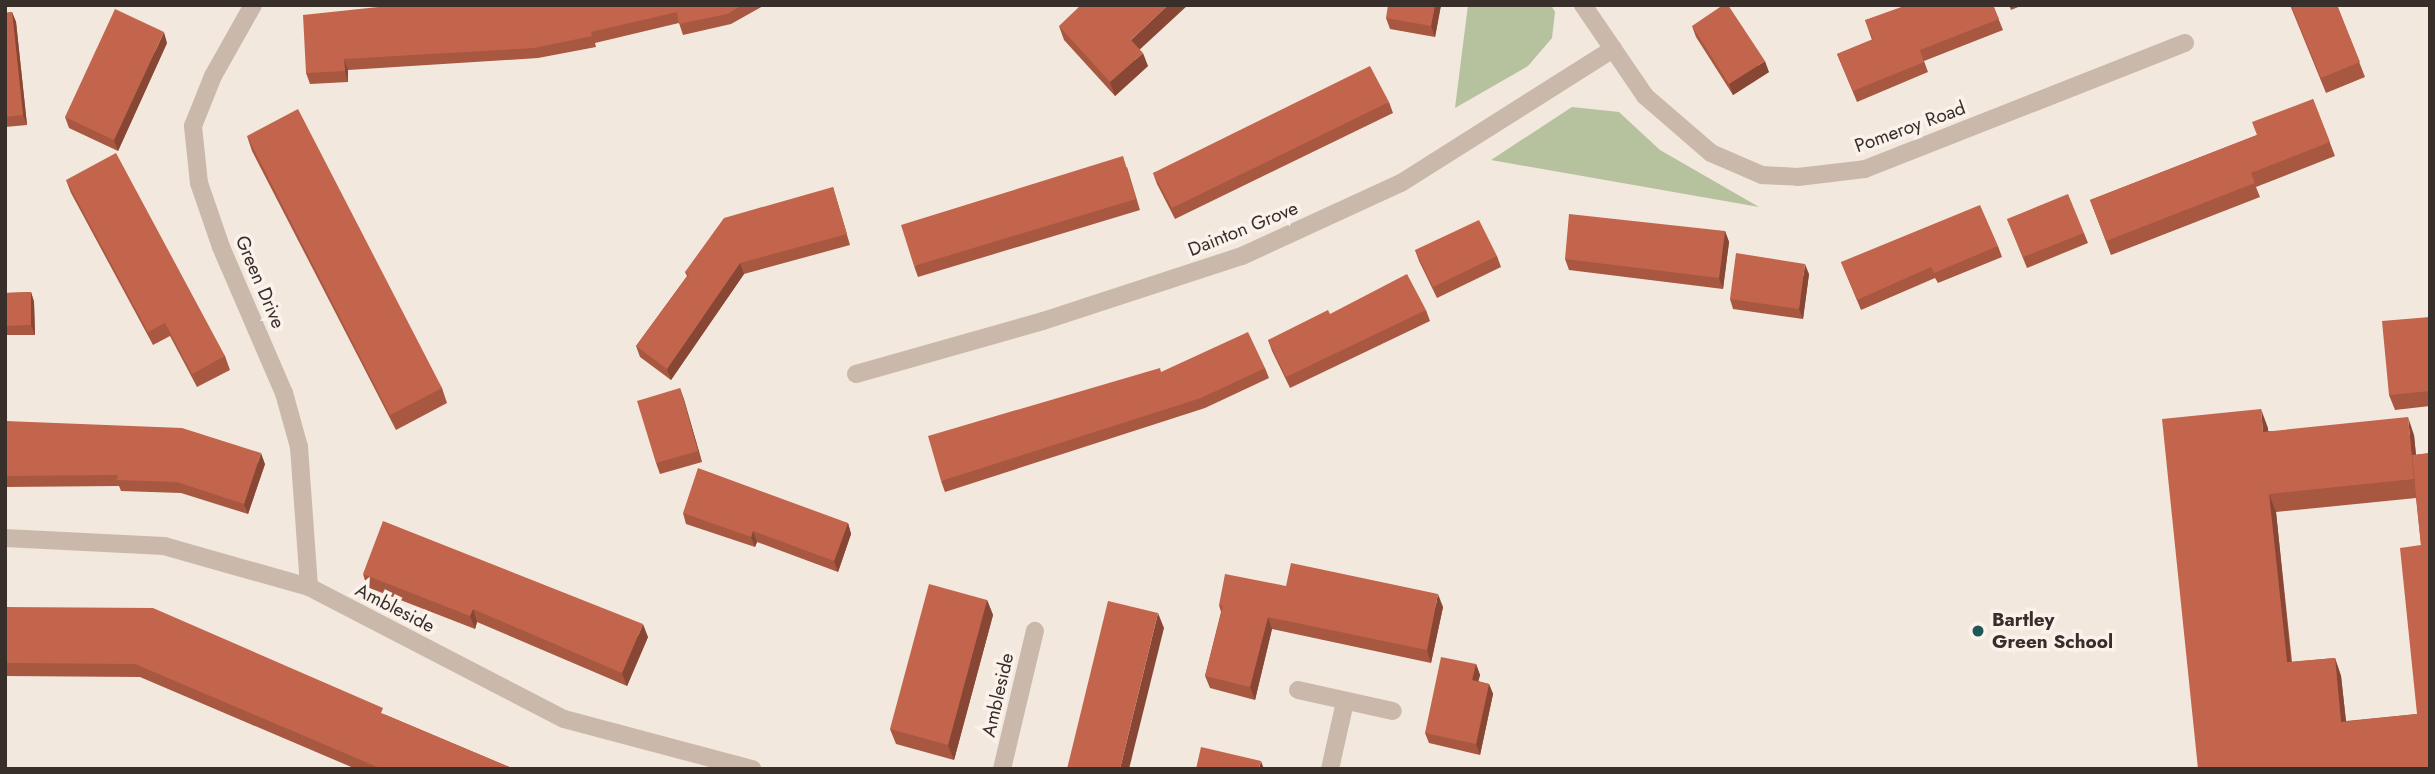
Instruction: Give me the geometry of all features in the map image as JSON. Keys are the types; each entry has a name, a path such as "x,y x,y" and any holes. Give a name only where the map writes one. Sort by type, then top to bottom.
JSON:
{"street":[{"name":"Green Drive","path":"253,5 213,76 193,126 199,183 221,247 285,393 299,447 309,587"},
{"name":"Pomeroy Road","path":"1583,5 1645,96 1711,153 1762,175 1798,177 1865,169 2185,43"},
{"name":"Dainton Grove","path":"856,374 1043,321 1242,256 1401,183 1613,49"},
{"name":"Ambleside","path":"5,538 164,546 309,587 564,719 752,769"},
{"name":"Ambleside","path":"1002,769 1035,631"},
{"path":"1298,690 1393,711"},
{"path":"1329,769 1345,702"}],"green space":[{"path":"1468,5 1551,5 1555,12 1552,38 1528,66 1455,108"},
{"path":"1572,107 1619,112 1660,150 1759,207 1491,160"}],"building":[{"path":"397,5 743,5 727,14 679,24 677,12 591,32 592,36 534,48 344,59 345,71 306,73 303,15"},
{"path":"1081,5 1168,5 1131,40 1143,53 1110,82 1059,26"},
{"path":"1388,5 1435,5 1431,26 1386,18"},
{"path":"1723,5 1728,5 1765,61 1729,84 1692,26"},
{"path":"1907,5 1993,5 1999,19 1920,50 1924,62 1853,91 1837,54 1873,39 1865,20"},
{"path":"2291,5 2337,5 2360,62 2321,78"},
{"path":"115,9 164,32 114,140 65,117"},
{"path":"12,12 23,115 5,117 5,13"},
{"path":"1370,66 1389,102 1172,208 1153,173"},
{"path":"2313,99 2330,142 2251,173 2255,183 2106,241 2090,200 2257,135 2252,122"},
{"path":"298,109 442,388 390,415 247,136"},
{"path":"116,153 225,356 192,374 165,323 148,332 66,180"},
{"path":"1123,156 1136,199 914,266 901,225"},
{"path":"833,187 847,234 740,263 667,369 636,346 689,274 685,272 724,218"},
{"path":"2068,194 2084,233 2023,257 2007,219"},
{"path":"1980,205 1998,246 1934,273 1931,267 1857,300 1841,262"},
{"path":"1569,214 1725,231 1719,278 1565,259"},
{"path":"1479,220 1497,256 1433,287 1415,250"},
{"path":"1736,253 1805,264 1799,309 1730,299"},
{"path":"1407,274 1426,310 1286,377 1268,340 1328,310 1330,314"},
{"path":"31,292 31,325 5,326 5,293"},
{"path":"2430,317 2430,391 2389,395 2382,321"},
{"path":"1248,332 1265,368 1201,398 941,481 928,436 1160,368 1161,372"},
{"path":"680,388 698,451 656,463 637,401"},
{"path":"2261,409 2263,432 2408,417 2414,479 2269,494 2287,662 2335,658 2341,722 2417,714 2400,548 2421,545 2412,455 2430,453 2430,769 2198,769 2162,419"},
{"path":"5,421 182,428 261,453 244,504 177,482 117,480 118,475 5,476"},
{"path":"698,468 848,523 834,561 753,531 751,537 683,513"},
{"path":"383,521 643,624 622,673 473,609 470,616 363,574"},
{"path":"1291,563 1438,594 1427,650 1268,617 1250,687 1205,676 1223,606 1219,605 1225,574 1286,586"},
{"path":"929,584 987,600 948,745 890,729"},
{"path":"1108,601 1158,613 1120,769 1067,769"},
{"path":"5,607 153,608 383,708 381,713 514,769 382,769 135,664 5,663"},
{"path":"1441,657 1476,664 1472,680 1489,684 1476,744 1425,733"},
{"path":"1201,747 1261,761 1259,769 1196,769"}],"place":[{"name":"Bartley Green School","path":"1978,631"}]}
